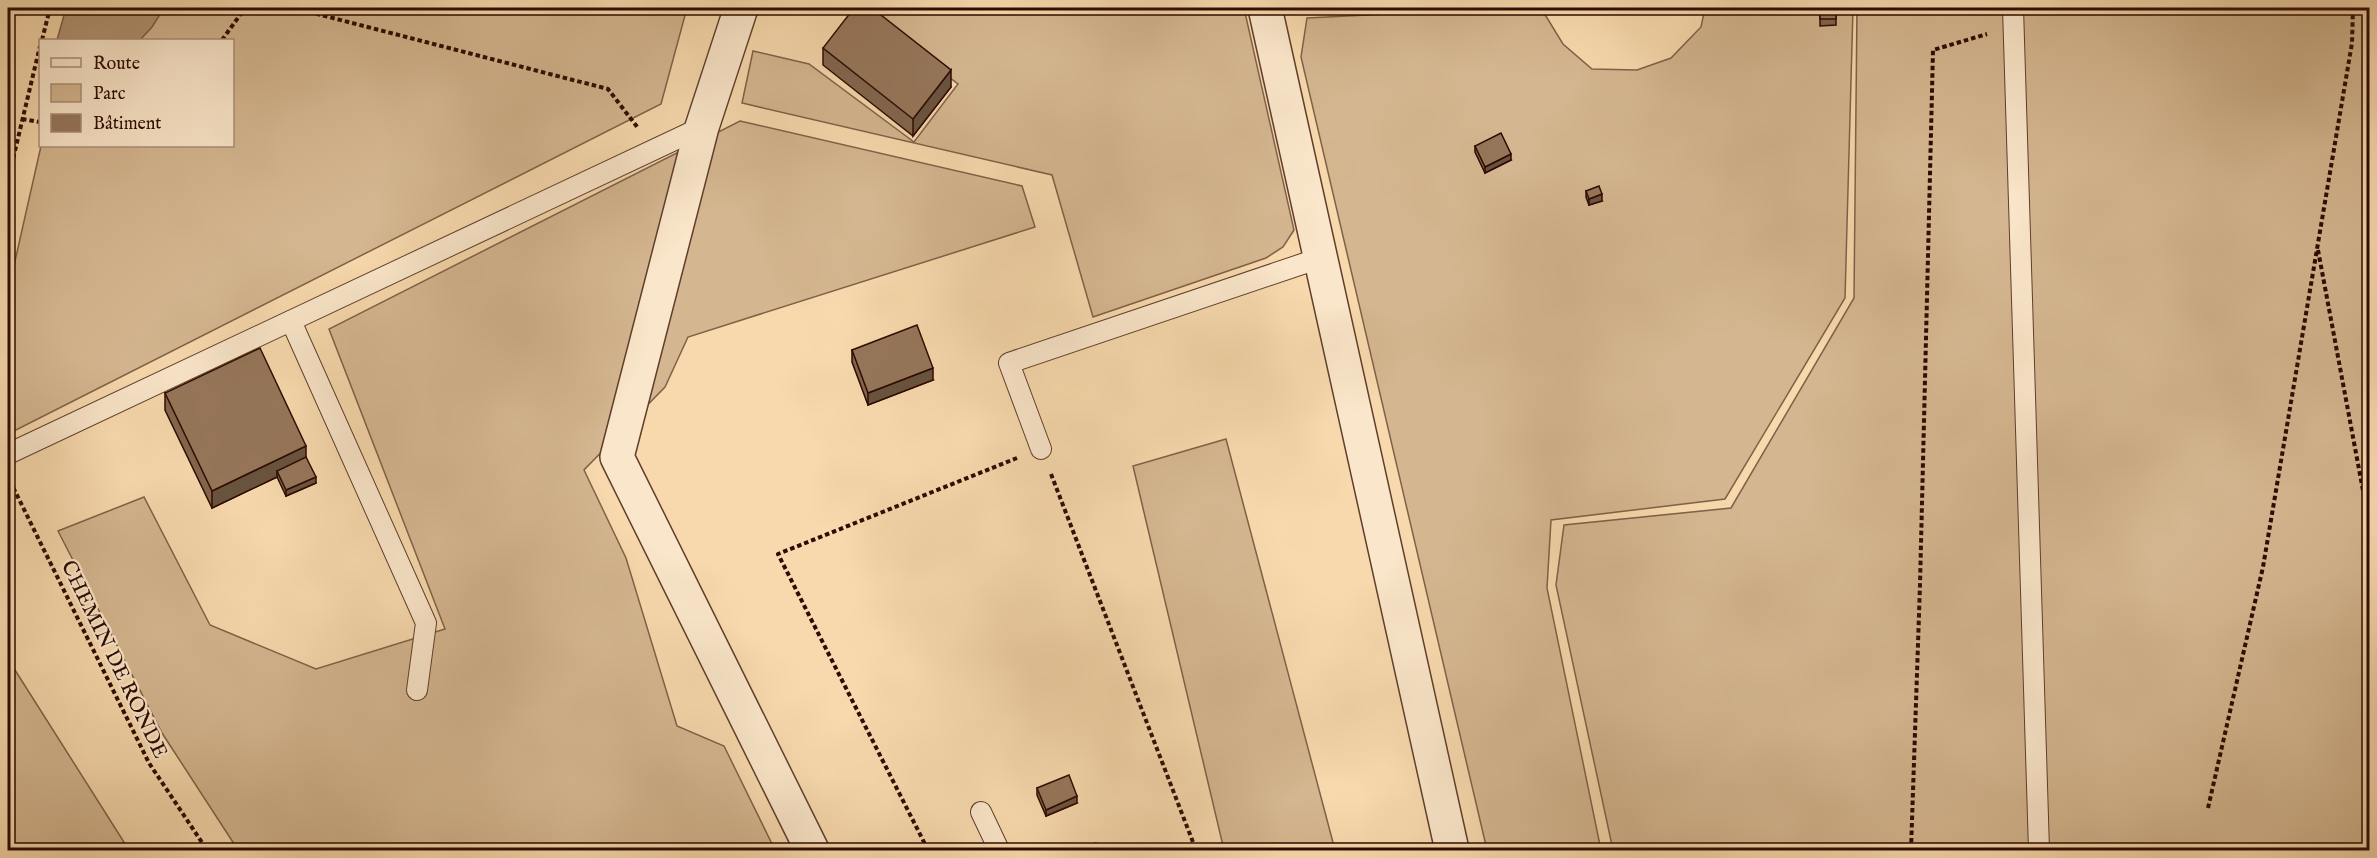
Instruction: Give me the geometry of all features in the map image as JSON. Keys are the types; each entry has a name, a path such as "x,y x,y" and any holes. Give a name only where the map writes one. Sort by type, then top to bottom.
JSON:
{"street":[{"path":"741,8 702,127 616,457 812,850"},
{"path":"1265,8 1452,850"}],"lane":[{"path":"2014,17 2039,850"},
{"path":"8,454 702,127"},
{"path":"1041,449 1009,363 1320,258"},
{"path":"291,321 426,622 417,690"},
{"path":"981,812 999,850"}],"path":[{"path":"42,39 50,8"},
{"path":"223,39 245,8"},
{"path":"294,8 608,89 655,150"},
{"path":"2208,808 2264,567 2352,43 2353,8"},
{"path":"1911,850 1920,596 1933,50 2014,17"},
{"path":"8,180 39,50"},
{"path":"22,119 39,122"},
{"path":"2318,246 2370,528"},
{"path":"928,850 778,554 1041,449 1196,850"},
{"name":"CHEMIN DE RONDE","path":"8,475 149,763 207,850"}],"green space":[{"path":"73,8 687,8 661,104 10,433 8,429 8,292 41,147 234,147 234,39 65,39"},
{"path":"857,8 1244,8 1294,230 1283,247 1266,258 1093,317 1052,175 742,103 753,51 809,64 914,142 958,84"},
{"path":"1541,8 1563,44 1592,69 1637,70 1671,58 1701,27 1705,8 1853,8 1845,298 1725,499 1551,520 1547,588 1601,850 1487,850 1301,57 1307,18"},
{"path":"1857,8 2369,8 2369,850 1613,850 1556,585 1564,525 1731,508 1854,298"},
{"path":"740,121 1022,186 1035,227 688,337 665,387 584,470 626,558 677,726 724,746 775,850 238,850 162,733 58,531 144,497 210,625 316,669 445,629 329,329"},
{"path":"1226,439 1335,850 1224,850 1133,466"},
{"path":"8,659 129,850 8,850"}],"shaded area":[{"path":"66,8 164,8 141,39 57,39"}],"building":[{"path":"854,8 872,8 951,70 913,119 823,48"},
{"path":"1820,8 1836,8 1836,19 1820,19"},
{"path":"1501,133 1511,154 1485,167 1475,146"},
{"path":"1599,186 1602,194 1589,199 1586,191"},
{"path":"917,325 933,368 868,393 852,350"},
{"path":"260,348 306,446 212,491 165,393"},
{"path":"306,457 316,477 286,490 277,471"},
{"path":"1069,775 1077,796 1046,810 1037,788"},
{"path":"1096,843 1099,850 1076,850"}]}
